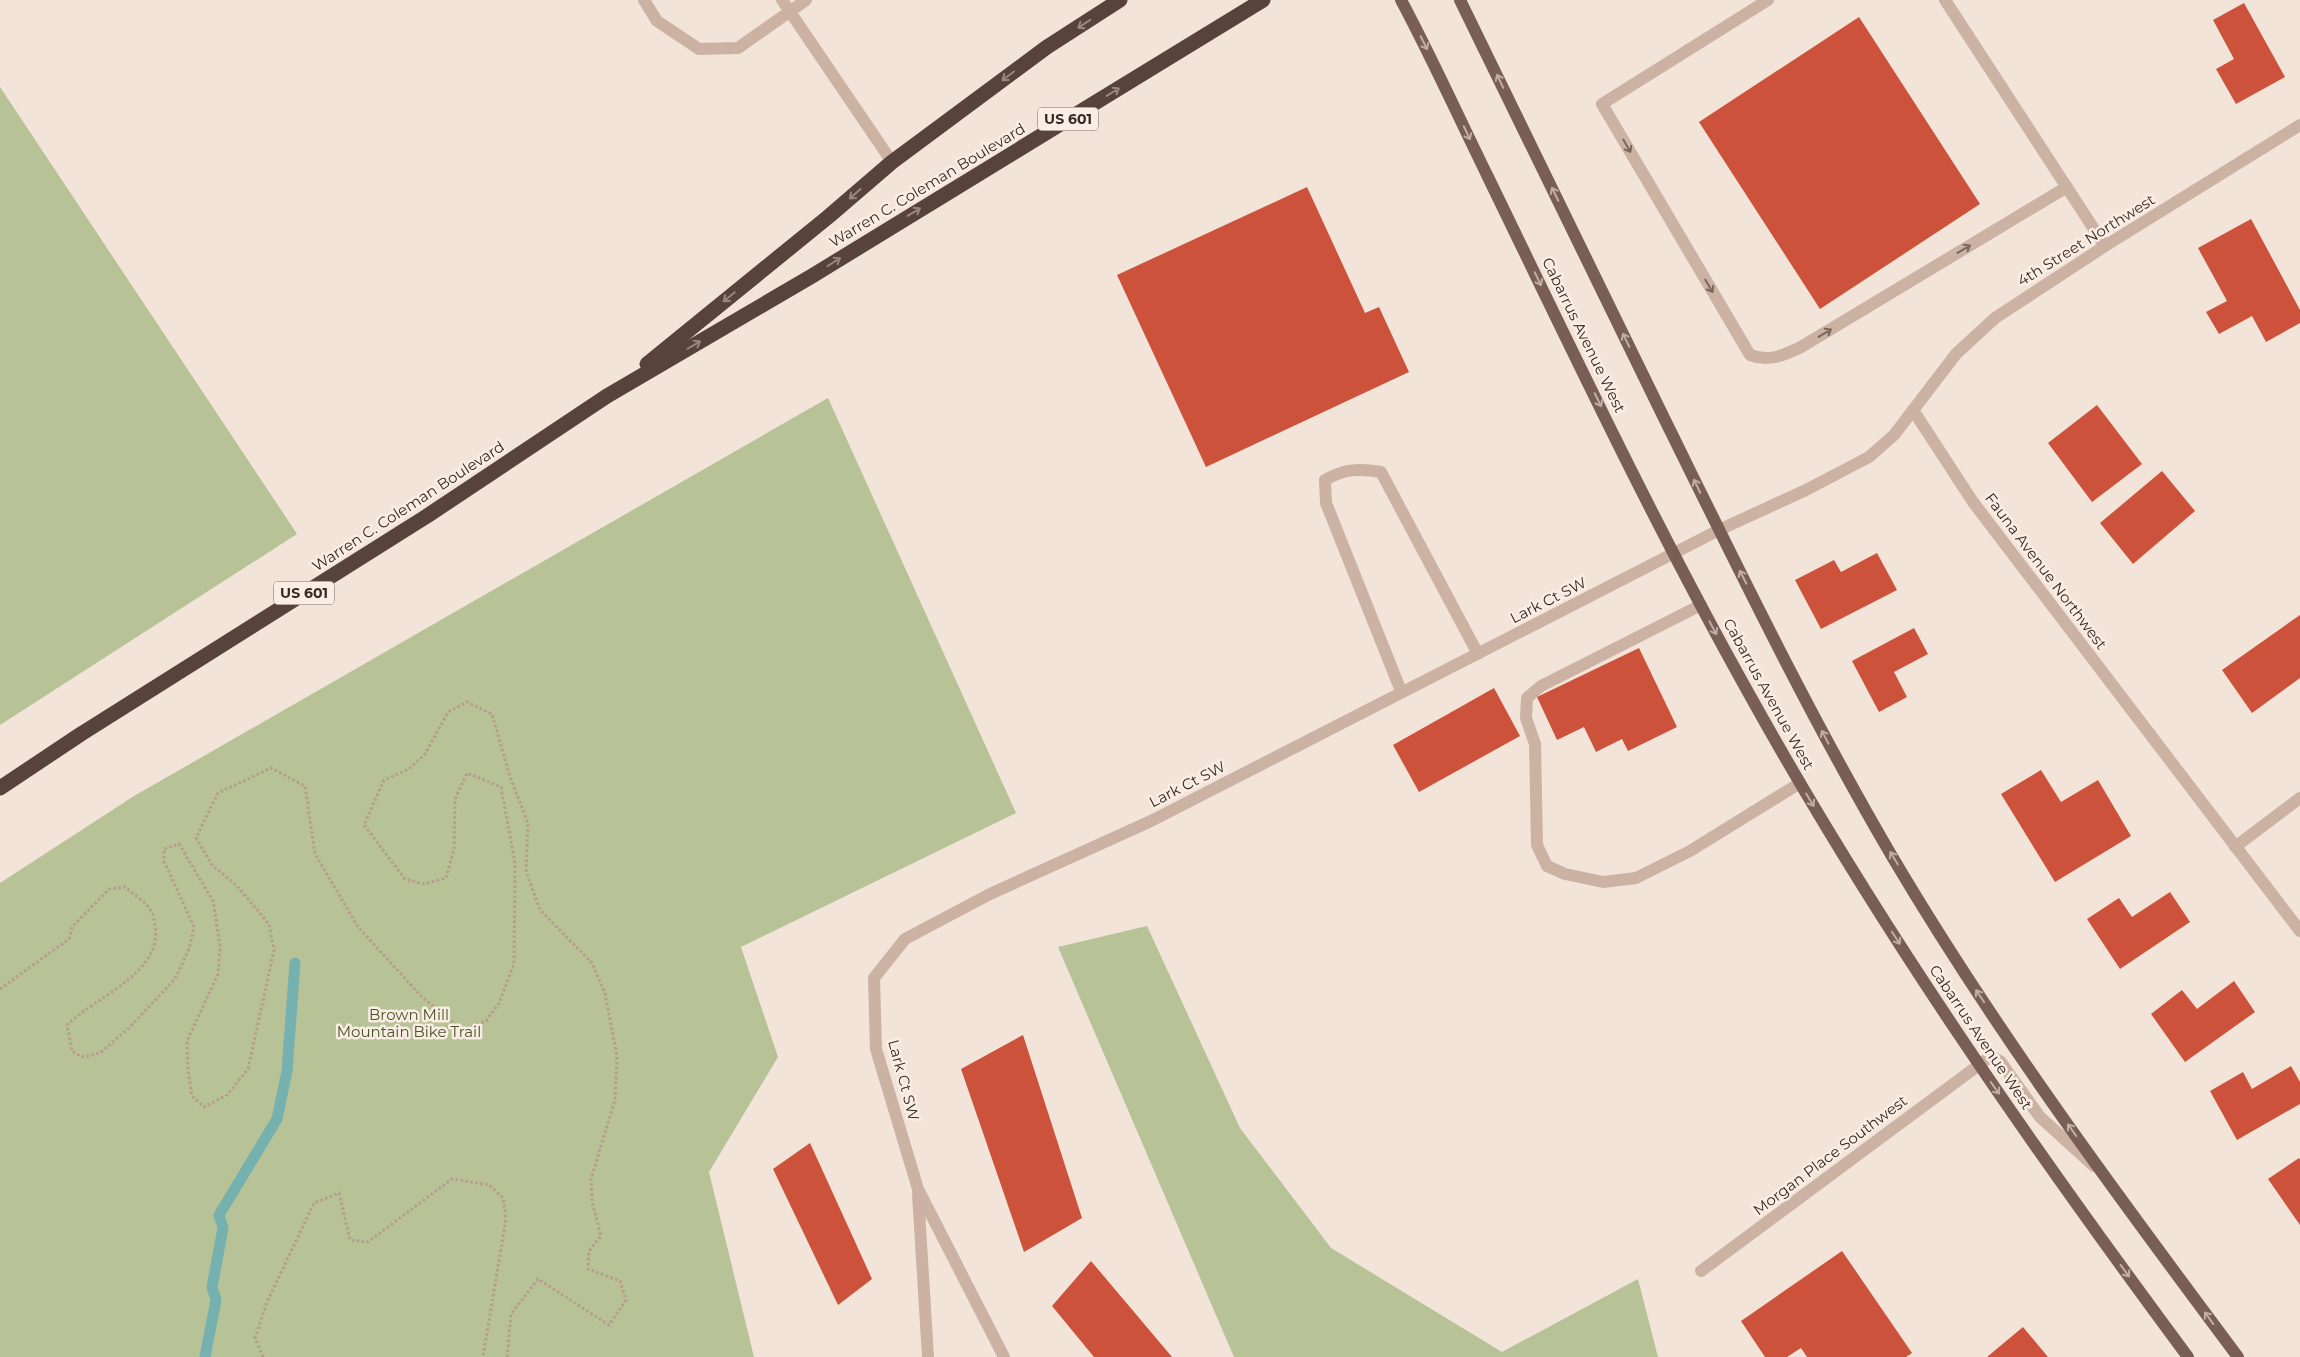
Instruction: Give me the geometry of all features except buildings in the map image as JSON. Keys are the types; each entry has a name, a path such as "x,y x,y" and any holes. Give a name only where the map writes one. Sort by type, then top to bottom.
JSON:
{"highway":[{"name":"Warren C. Coleman Boulevard","path":"606,396 828,218 892,162 1047,47 1120,0"},
{"name":"Warren C. Coleman Boulevard","path":"0,788 81,734 427,516 606,396 812,276 1263,0"}],"main road":[{"name":"Cabarrus Avenue West","path":"1401,0 1674,554 1800,783 1879,911 1978,1064 2071,1198 2188,1357"},
{"name":"Cabarrus Avenue West","path":"1460,0 1719,530 1823,734 1894,858 1974,988 2104,1175 2238,1357"}],"street":[{"path":"644,0 657,21 699,49 738,48 786,5 806,0"},
{"path":"1768,0 1602,104 1750,355 1764,360 1780,356 1801,347 2067,187"},
{"path":"1946,0 2105,246"},
{"path":"786,5 892,162"},
{"name":"4th Street Northwest","path":"1913,410 1939,374 1975,335 2015,304 2300,125"},
{"path":"1719,530 1806,490 1869,457 1894,435 1913,410"},
{"name":"Fauna Avenue Northwest","path":"1913,410 1973,502 2300,931"},
{"path":"1401,691 1326,502 1325,480 1338,472 1358,468 1381,472 1478,654"},
{"name":"Lark Ct SW","path":"1004,1357 918,1189 876,1049 874,978 905,939 990,894 1151,821 1401,691 1478,654 1719,530"},
{"path":"1701,605 1541,686 1527,698 1526,718 1536,744 1537,845 1548,866 1565,874 1603,882 1636,878 1690,852 1800,783"},
{"path":"2236,847 2300,798"},
{"path":"1978,1064 1993,1059 2000,1061 2040,1117 2104,1175"},
{"name":"Morgan Place Southwest","path":"1701,1272 1978,1064"},
{"name":"Lark Ct SW","path":"918,1189 928,1357"}],"path":[{"path":"0,989 69,939 72,927 109,889 125,887 152,911 156,934 148,962 110,994 79,1013 67,1025 72,1051 82,1057 100,1053 128,1029 176,979 189,949 194,927 164,861 164,849 179,844 213,901 220,946 218,974 188,1041 188,1071 192,1096 204,1107 227,1095 248,1068 274,950 269,924 236,885 212,865 196,838 218,793 271,768 305,786 315,854 358,927 422,996 462,1030 486,1021 499,1004 514,964 515,863 501,787 467,773 455,799 454,849 446,878 424,884 405,879 364,826 384,780 408,769 426,754 448,712 467,702 492,714 510,777 528,823 526,871 540,910 592,962 605,993 617,1056 615,1100 590,1179 592,1202 601,1236 589,1251 588,1269 620,1281 626,1300 609,1326 538,1279 511,1314 507,1357"},
{"path":"264,1357 255,1338 267,1302 314,1203 339,1193 350,1240 368,1242 452,1179 489,1185 503,1198 506,1219 483,1357"}],"green space":[{"path":"0,87 297,534 0,725"},
{"name":"Brown Mill Mountain Bike Trail","path":"828,398 1016,813 741,947 778,1057 709,1172 754,1357 0,1357 0,883 134,796"},
{"path":"1147,926 1240,1128 1331,1248 1502,1352 1638,1279 1658,1357 1234,1357 1058,947"}],"waterway":[{"path":"205,1357 216,1300 212,1287 223,1228 219,1215 277,1119 287,1071 295,963"}]}
